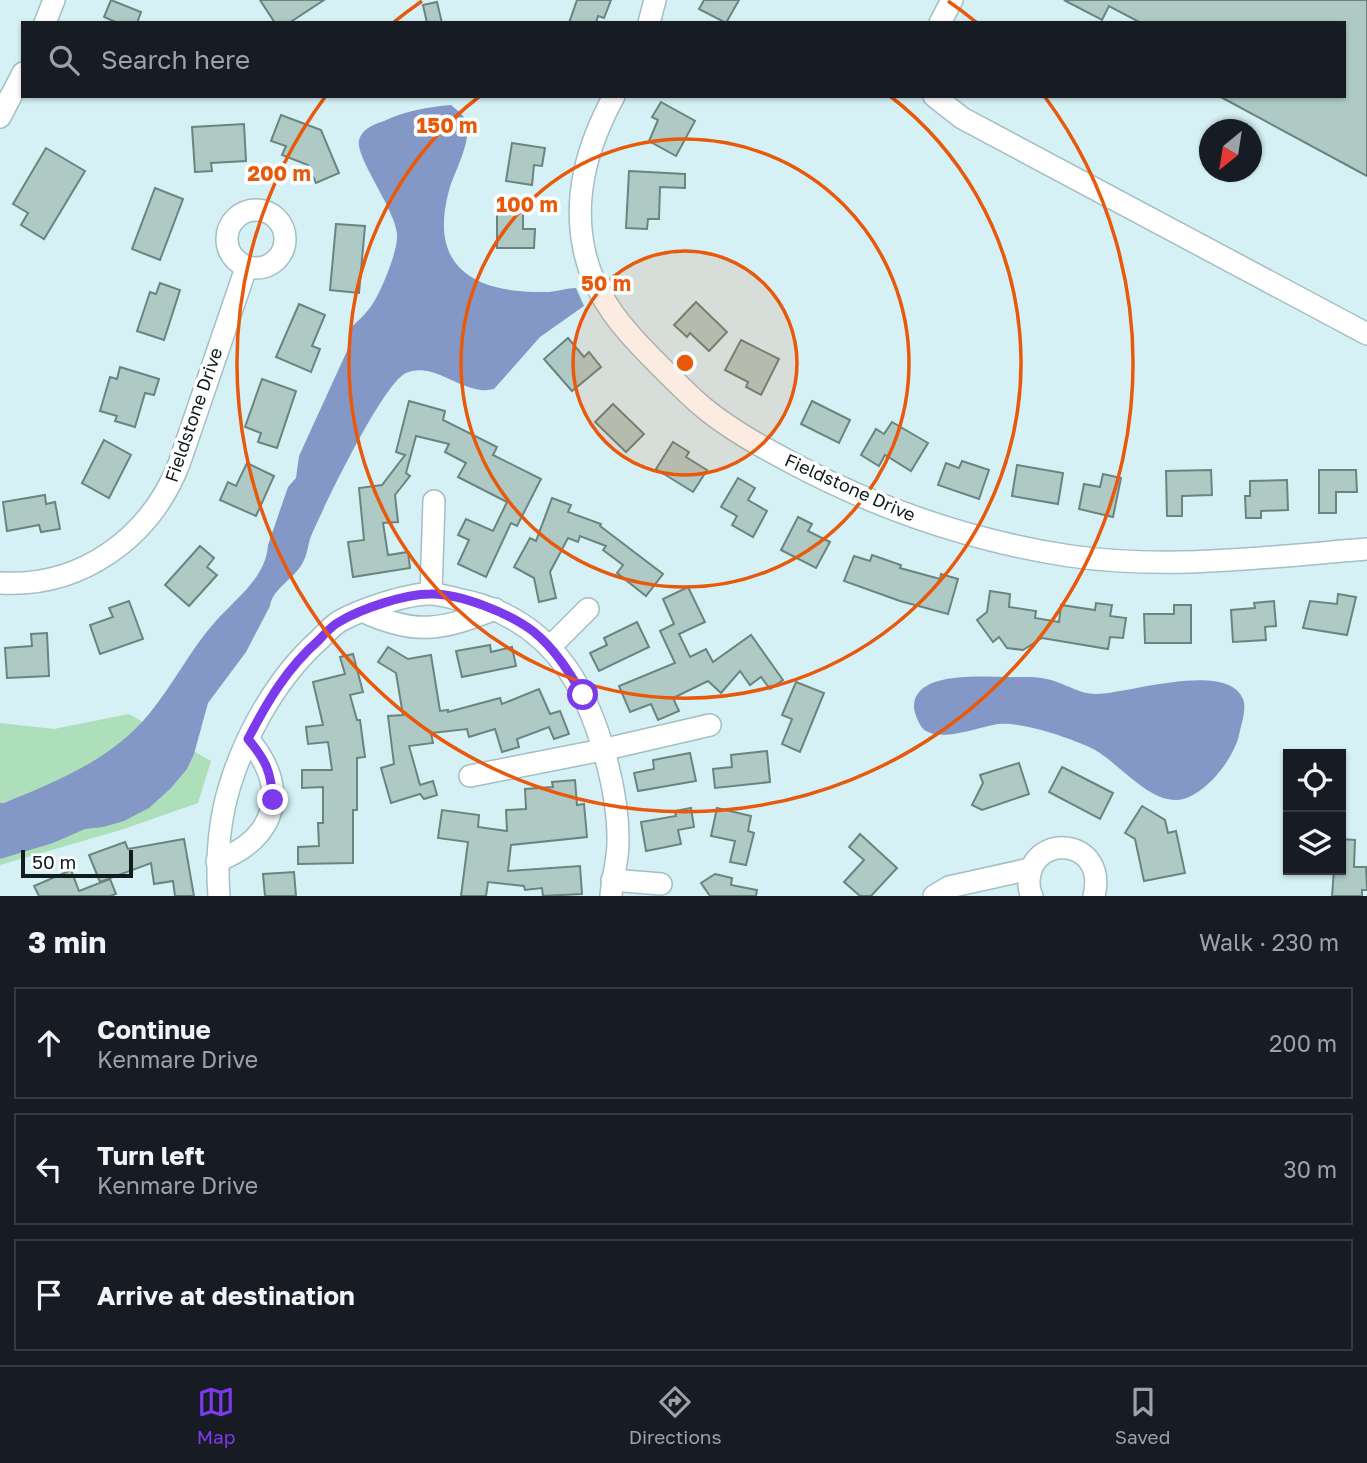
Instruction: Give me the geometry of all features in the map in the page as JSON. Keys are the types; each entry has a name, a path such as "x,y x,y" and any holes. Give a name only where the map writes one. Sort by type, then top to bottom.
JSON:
{"street":[{"path":"46,21 54,0"},
{"path":"650,21 655,0"},
{"path":"941,21 952,0"},
{"path":"0,117 21,77"},
{"name":"Fieldstone Drive","path":"613,98 589,149 581,194 585,255 599,289 616,320 680,387 718,419 758,445 831,484 888,509 943,528 1022,548 1073,556 1152,562 1231,560 1367,549"},
{"path":"937,98 970,122 1367,334"},
{"name":"Fieldstone Drive","path":"0,583 54,579 87,566 126,541 149,518 166,493 179,464 246,268"},
{"path":"431,593 433,501"},
{"path":"219,896 218,832 228,792 236,762 272,694 289,670 338,622 394,601 431,593 470,601 495,610 534,632 550,647 583,695 597,730 615,802 618,845 611,888 661,884"},
{"path":"550,647 588,609"},
{"path":"362,611 388,623 414,628 442,628 495,610"},
{"path":"470,776 710,725"},
{"path":"217,861 236,854 246,846 259,834 269,817 273,800 271,776 260,753 248,739"},
{"path":"1032,896 1029,890 1030,869 1044,852 1065,847 1085,855 1097,873 1094,896"},
{"path":"934,896 949,887 1030,869"}],"green space":[{"path":"129,714 211,761 198,803 124,829 0,865 0,723 54,729"}],"water":[{"path":"451,105 465,119 467,125 465,148 450,187 444,215 445,238 452,257 463,271 479,281 499,288 549,292 576,288 584,306 540,337 494,389 472,388 439,374 417,370 406,373 396,382 369,421 341,473 312,534 301,566 276,593 246,652 208,703 194,754 187,769 149,808 124,821 85,829 53,843 0,859 0,803 82,768 134,730 158,703 206,633 262,568 288,487 296,478 299,456 347,351 351,328 378,295 395,250 395,223 363,158 359,140 372,125 425,108"},
{"path":"967,677 1030,677 1096,694 1175,682 1218,682 1233,688 1243,699 1243,717 1236,745 1224,766 1206,786 1186,798 1176,800 1153,793 1098,752 1055,734 1020,725 999,724 942,735 926,731 918,721 914,708 916,696 924,687 937,681"}],"building":[{"path":"111,0 141,12 138,21 113,21 104,17"},
{"path":"260,0 324,0 292,21 274,21"},
{"path":"577,0 611,0 604,18 598,16 597,21 570,21"},
{"path":"704,0 739,0 727,21 699,9"},
{"path":"1064,0 1367,0 1367,176 1223,98 1346,98 1346,21 1137,21 1109,6 1102,20"},
{"path":"437,2 442,21 427,21 423,5"},
{"path":"661,102 695,121 676,156 649,141 658,120 652,117"},
{"path":"281,115 321,130 339,173 316,183 308,165 282,155 286,146 271,141"},
{"path":"244,124 246,161 211,163 212,171 195,172 192,127"},
{"path":"512,143 545,148 542,166 534,165 532,185 506,181"},
{"path":"46,148 85,171 44,239 21,225 28,213 13,204"},
{"path":"629,171 685,174 685,188 660,187 659,219 648,219 647,229 626,228"},
{"path":"155,188 183,199 160,260 132,249"},
{"path":"497,204 523,204 523,229 535,229 534,248 497,248"},
{"path":"336,224 365,226 359,293 330,290"},
{"path":"160,283 180,290 164,340 137,331 150,292 156,294"},
{"path":"696,302 727,332 709,351 690,333 687,337 674,325"},
{"path":"299,304 325,315 312,346 320,349 311,372 276,357"},
{"path":"568,338 584,357 589,352 601,367 572,391 544,359"},
{"path":"741,340 779,359 761,395 746,387 748,382 725,370"},
{"path":"120,367 159,379 154,395 145,393 135,427 115,421 117,416 100,411 110,377 117,379"},
{"path":"262,379 296,391 277,448 258,442 261,433 245,427"},
{"path":"409,401 445,411 443,420 497,447 493,455 541,479 517,526 511,523 486,577 458,564 469,540 458,535 466,519 493,531 507,502 458,477 466,463 445,452 449,444 416,436 406,473 410,476 395,495 398,522 383,523 388,555 408,552 410,568 353,577 348,542 364,540 359,488 382,485 405,455 396,452"},
{"path":"812,401 850,420 839,443 801,424"},
{"path":"613,404 644,434 626,452 595,422"},
{"path":"892,422 928,443 911,471 885,455 879,466 861,455 876,429 884,434"},
{"path":"104,440 131,455 109,498 82,483"},
{"path":"673,442 689,452 686,457 707,470 693,492 656,469"},
{"path":"962,461 989,470 979,499 938,485 946,463 959,468"},
{"path":"247,463 274,476 256,516 220,500 228,482 236,486"},
{"path":"1017,465 1063,473 1058,504 1012,496"},
{"path":"1211,470 1212,495 1182,496 1182,516 1167,516 1166,471"},
{"path":"1319,470 1356,470 1357,492 1336,492 1336,513 1319,513"},
{"path":"1103,474 1121,478 1113,517 1079,509 1084,484 1100,487"},
{"path":"738,478 755,488 748,500 767,511 753,537 732,525 737,516 721,507"},
{"path":"1287,480 1288,510 1261,511 1261,518 1246,518 1245,496 1250,496 1250,481"},
{"path":"45,495 46,504 55,502 60,529 41,532 39,525 7,531 3,502"},
{"path":"552,498 571,505 568,512 601,524 600,526 663,574 646,596 617,573 623,565 603,550 606,546 580,536 578,542 568,538 550,572 556,598 539,602 534,578 514,567 530,538 536,541"},
{"path":"798,517 812,524 808,531 830,542 816,568 781,550"},
{"path":"200,546 214,558 207,567 217,575 189,606 165,585"},
{"path":"872,555 901,565 900,568 940,579 941,574 958,579 948,614 900,601 844,581 854,556 870,561"},
{"path":"688,587 705,622 679,634 690,657 706,649 713,662 751,635 783,680 770,689 761,677 750,685 740,671 721,693 708,681 673,698 679,711 658,720 651,704 630,712 619,686 675,663 660,631 674,624 663,599"},
{"path":"990,591 1010,594 1009,607 1036,611 1035,618 1059,622 1061,605 1095,610 1096,603 1112,605 1110,616 1126,618 1123,638 1110,637 1108,649 1042,638 1023,650 1007,648 999,637 993,642 977,620 987,612"},
{"path":"1338,594 1356,597 1347,635 1303,628 1310,601 1337,604"},
{"path":"129,601 143,639 100,654 90,625 113,617 109,608"},
{"path":"1274,601 1276,626 1265,627 1266,640 1233,642 1231,610 1255,608 1254,603"},
{"path":"1174,605 1191,605 1191,643 1145,643 1144,614 1174,614"},
{"path":"637,622 649,647 599,671 590,653 607,645 604,638"},
{"path":"47,633 49,676 7,678 5,648 32,646 31,634"},
{"path":"490,645 491,652 512,647 516,666 462,677 456,651"},
{"path":"388,647 408,659 431,655 440,711 448,712 500,698 502,704 539,689 550,714 560,711 569,734 554,739 549,727 517,739 519,747 502,752 495,729 469,737 467,729 431,733 433,743 409,746 420,785 433,781 437,795 424,799 420,794 391,803 381,768 394,764 388,716 403,715 396,673 378,662"},
{"path":"353,654 363,692 350,695 357,720 360,720 365,757 357,758 353,863 298,864 298,847 319,846 318,823 323,823 323,787 302,788 302,770 332,770 328,742 308,744 306,727 323,725 313,682 345,674 340,657"},
{"path":"796,682 824,693 800,752 782,744 792,719 782,715"},
{"path":"767,751 770,782 715,788 713,769 732,767 731,755"},
{"path":"690,753 696,781 638,791 634,773 654,769 653,760"},
{"path":"1019,763 1029,794 982,810 972,805 983,783 980,775"},
{"path":"1062,767 1113,793 1100,819 1049,792"},
{"path":"575,780 577,805 584,804 587,837 511,845 508,871 580,866 582,894 543,896 542,888 525,890 524,886 488,882 486,896 461,896 468,842 438,838 442,810 479,815 478,827 507,831 506,810 526,809 525,789 553,787 552,782"},
{"path":"1142,806 1165,820 1168,833 1176,831 1185,873 1144,881 1135,839 1125,833"},
{"path":"691,808 694,827 678,830 681,844 646,851 641,822 676,816 675,811"},
{"path":"717,808 751,816 748,831 754,833 746,865 730,862 735,841 711,836"},
{"path":"860,834 897,868 871,896 860,896 844,882 864,860 849,847"},
{"path":"184,839 194,896 175,896 173,881 154,884 151,863 100,882 89,855 125,842 128,849"},
{"path":"1346,839 1355,840 1354,867 1366,867 1367,890 1362,890 1362,896 1332,896 1334,875 1346,875"},
{"path":"71,870 79,891 110,879 116,894 39,896 34,886"},
{"path":"294,872 296,896 265,896 263,874"},
{"path":"715,874 732,878 731,885 757,890 756,896 710,896 701,883"}],"route":[{"path":"273,800 271,776 260,753 248,739 272,694 289,670 338,622 362,611 431,593 470,601 495,610 534,632 550,647 583,695"}]}
